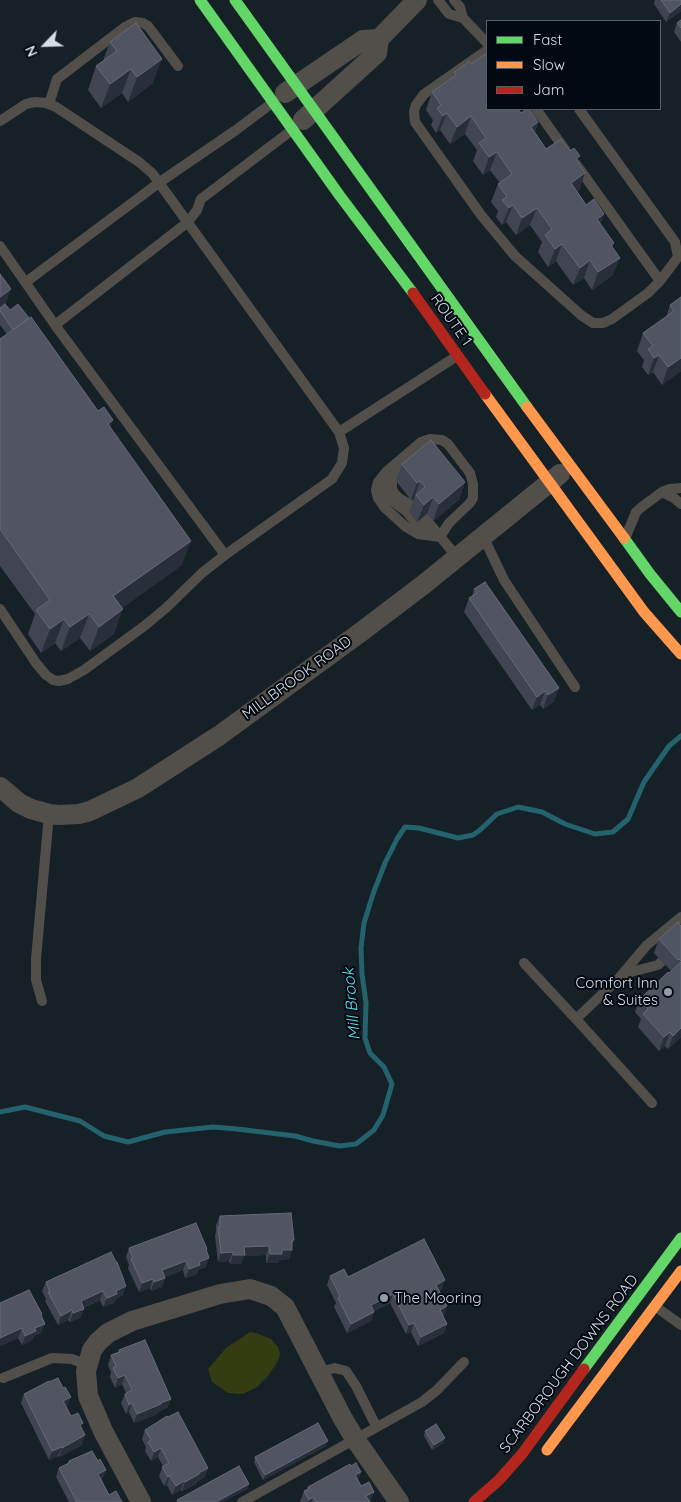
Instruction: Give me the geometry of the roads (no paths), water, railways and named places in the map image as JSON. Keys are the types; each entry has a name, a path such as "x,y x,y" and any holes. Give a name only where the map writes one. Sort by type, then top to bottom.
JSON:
{"main road":[{"name":"ROUTE 1","path":"200,0 272,103 394,267 549,483 644,612 681,654"},
{"name":"ROUTE 1","path":"235,0 570,466 626,539 650,574 681,612"},
{"name":"SCARBOROUGH DOWNS ROAD","path":"474,1502 499,1480 522,1454 681,1238"},
{"path":"541,1457 568,1424 681,1271"}],"street":[{"path":"292,130 377,54 380,39 417,0"},
{"path":"272,103 363,40 380,39"},
{"name":"MILLBROOK ROAD","path":"0,787 19,803 31,809 49,814 70,815 90,811 138,788 220,735 361,632 570,466"},
{"path":"141,1502 93,1409 86,1386 87,1365 92,1350 108,1333 123,1324 220,1294 250,1289 271,1296 285,1307 355,1439 399,1502"}],"lane":[{"path":"438,0 449,14 463,18"},
{"path":"454,0 460,7 463,18 486,42"},
{"path":"49,104 57,79 125,27 135,22 148,26 178,66"},
{"path":"486,51 424,94 416,104 414,111 415,122 481,215 514,256 581,316 594,323 603,323 612,319 648,293 660,281 678,257 675,242 580,110"},
{"path":"0,120 26,104 35,102 49,104 139,162 160,182 339,432 344,455 339,470 332,479 202,573 166,608 142,627 84,670 62,681 53,680 46,675 0,609"},
{"path":"26,282 160,182 272,103"},
{"path":"537,110 660,281"},
{"path":"55,325 188,222 197,210 201,199 292,130"},
{"path":"0,246 55,325 226,555"},
{"path":"339,432 457,355"},
{"path":"430,439 442,440 448,444 470,472 474,491 470,503 449,522 440,538 418,534 406,526 380,502 376,486 380,477 387,470 421,442 430,439"},
{"path":"440,538 420,526 407,512 390,500 386,489 388,480 428,446 438,443 448,444"},
{"path":"393,475 394,493 400,499 416,507"},
{"path":"626,539 630,523 636,512 662,492 681,489"},
{"path":"662,492 681,504"},
{"path":"424,517 457,557"},
{"path":"483,536 504,580 575,687"},
{"path":"666,594 681,595"},
{"path":"42,1001 36,980 36,959 49,814"},
{"path":"576,1019 619,978 647,945 681,917"},
{"path":"619,978 631,972 658,965 662,961"},
{"path":"524,963 652,1103"},
{"path":"638,1295 681,1325"},
{"path":"3,1378 52,1358 72,1359 87,1365"},
{"path":"242,1502 431,1396 464,1362"},
{"path":"319,1372 335,1368 346,1371 356,1386 376,1426"}],"waterway":[{"name":"Mill Brook","path":"0,1112 25,1107 80,1121 104,1136 128,1142 165,1132 213,1127 295,1136 340,1146 356,1144 374,1130 383,1115 392,1084 384,1067 370,1053 365,1038 366,1003 361,948 364,923 373,894 385,863 405,827 419,828 458,838 473,835 497,814 518,807 542,812 565,824 595,834 613,832 628,819 644,782 669,746 681,736"}],"place":[{"name":"Comfort Inn & Suites","path":"668,992"},
{"name":"The Mooring","path":"384,1298"}]}
